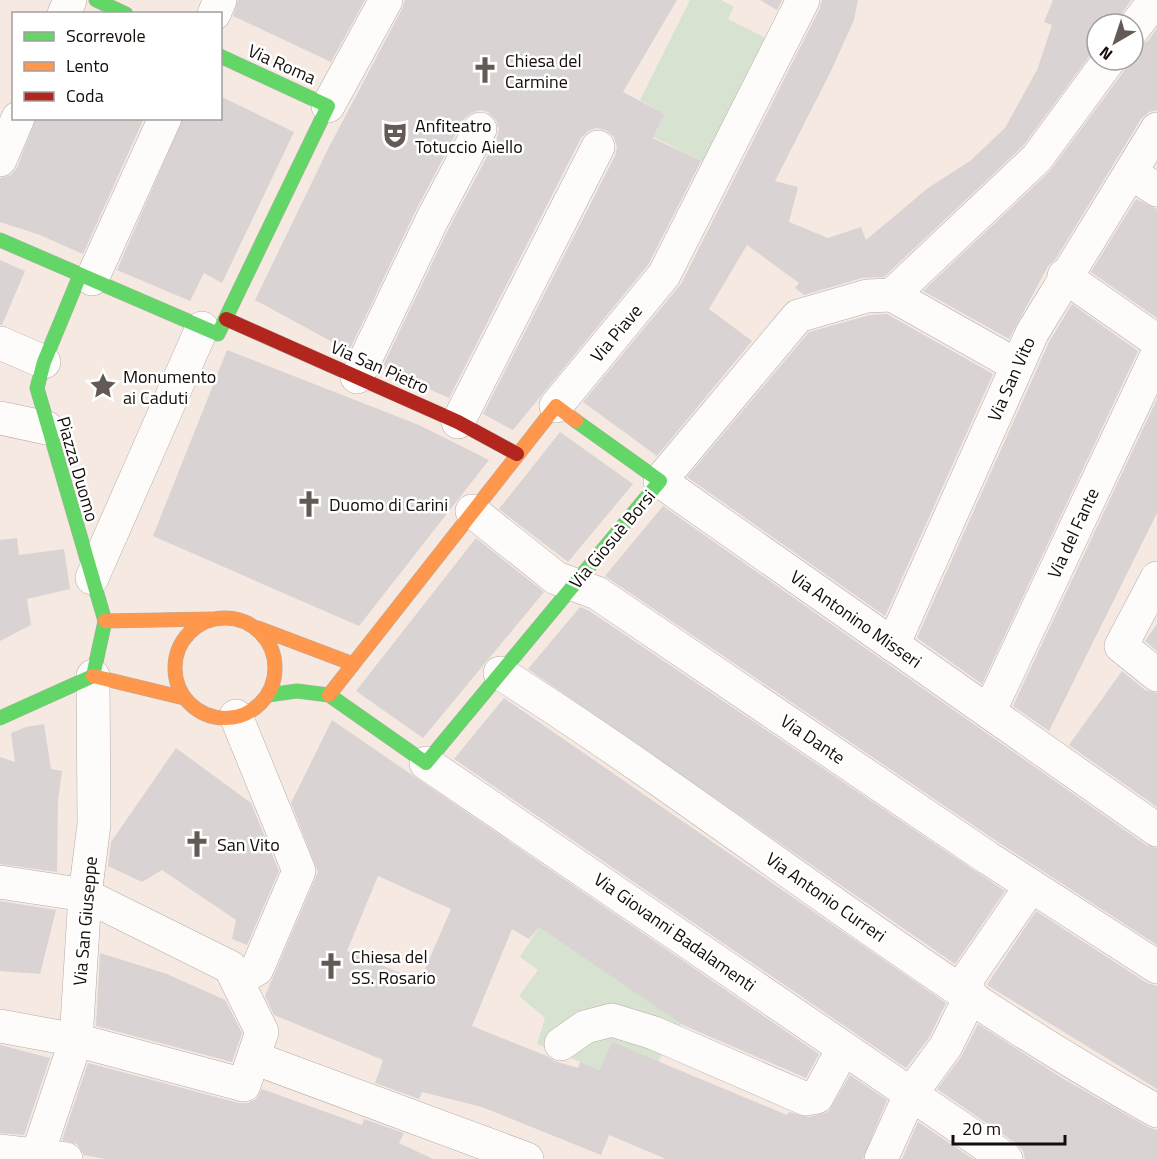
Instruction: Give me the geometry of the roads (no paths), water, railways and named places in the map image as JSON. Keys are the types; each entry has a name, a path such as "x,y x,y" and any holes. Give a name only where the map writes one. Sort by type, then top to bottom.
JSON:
{"street":[{"path":"96,0 122,12"},
{"path":"92,578 215,327 328,106 386,0"},
{"name":"Via Piave","path":"329,695 517,454 664,275 803,0"},
{"path":"1145,13 1155,0"},
{"name":"Via Roma","path":"222,57 328,106"},
{"path":"1016,365 892,295 1037,158 1100,72"},
{"path":"0,160 17,120"},
{"path":"86,277 164,120"},
{"path":"357,377 432,220 480,129"},
{"name":"Via San Vito","path":"894,645 1016,365 1064,276 1144,182 1157,129"},
{"path":"458,422 598,147"},
{"name":"Via San Pietro","path":"0,240 51,263 215,327 357,377 458,422 517,454"},
{"path":"1064,276 1157,342"},
{"name":"Piazza Duomo","path":"86,277 20,352 37,388 105,621 93,676"},
{"name":"Via Giosuè Borsi","path":"426,763 798,316 867,296 892,295"},
{"name":"Via del Fante","path":"989,712 1157,355"},
{"name":"Via Antonino Misseri","path":"556,406 1157,830"},
{"path":"0,418 47,428"},
{"name":"Via Dante","path":"472,512 556,578 597,593 1031,886 1157,967"},
{"path":"1157,578 1121,646 1157,675"},
{"path":"105,621 236,618 353,664"},
{"path":"184,698 175,675 177,651 190,630 211,619"},
{"path":"0,718 93,676 184,698 203,713 227,719 250,712 268,695 276,672 272,648 258,628"},
{"name":"Via Antonio Curreri","path":"500,673 966,992 1111,1086 1157,1111"},
{"name":"Via San Giuseppe","path":"46,1158 76,1040 86,895 94,824 93,676"},
{"path":"268,695 297,691 329,695"},
{"name":"Via Giovanni Badalamenti","path":"329,695 1005,1159"},
{"path":"236,716 299,871 257,969 237,980"},
{"path":"0,882 86,895 230,967 262,1032 244,1085 76,1040 0,1026"},
{"path":"881,1159 910,1095 946,1046 966,992 1031,886"},
{"path":"561,1044 585,1028 612,1020 654,1033 806,1099 817,1096 843,1049"},
{"path":"254,1058 506,1155"},
{"path":"0,1151 46,1158"}],"place":[{"name":"Chiesa del Carmine","path":"485,70"},
{"name":"Anfiteatro Totuccio Aiello","path":"395,135"},
{"name":"Monumento ai Caduti","path":"103,386"},
{"name":"Duomo di Carini","path":"309,504"},
{"name":"San Vito","path":"197,844"},
{"name":"Chiesa del SS. Rosario","path":"331,966"}]}
